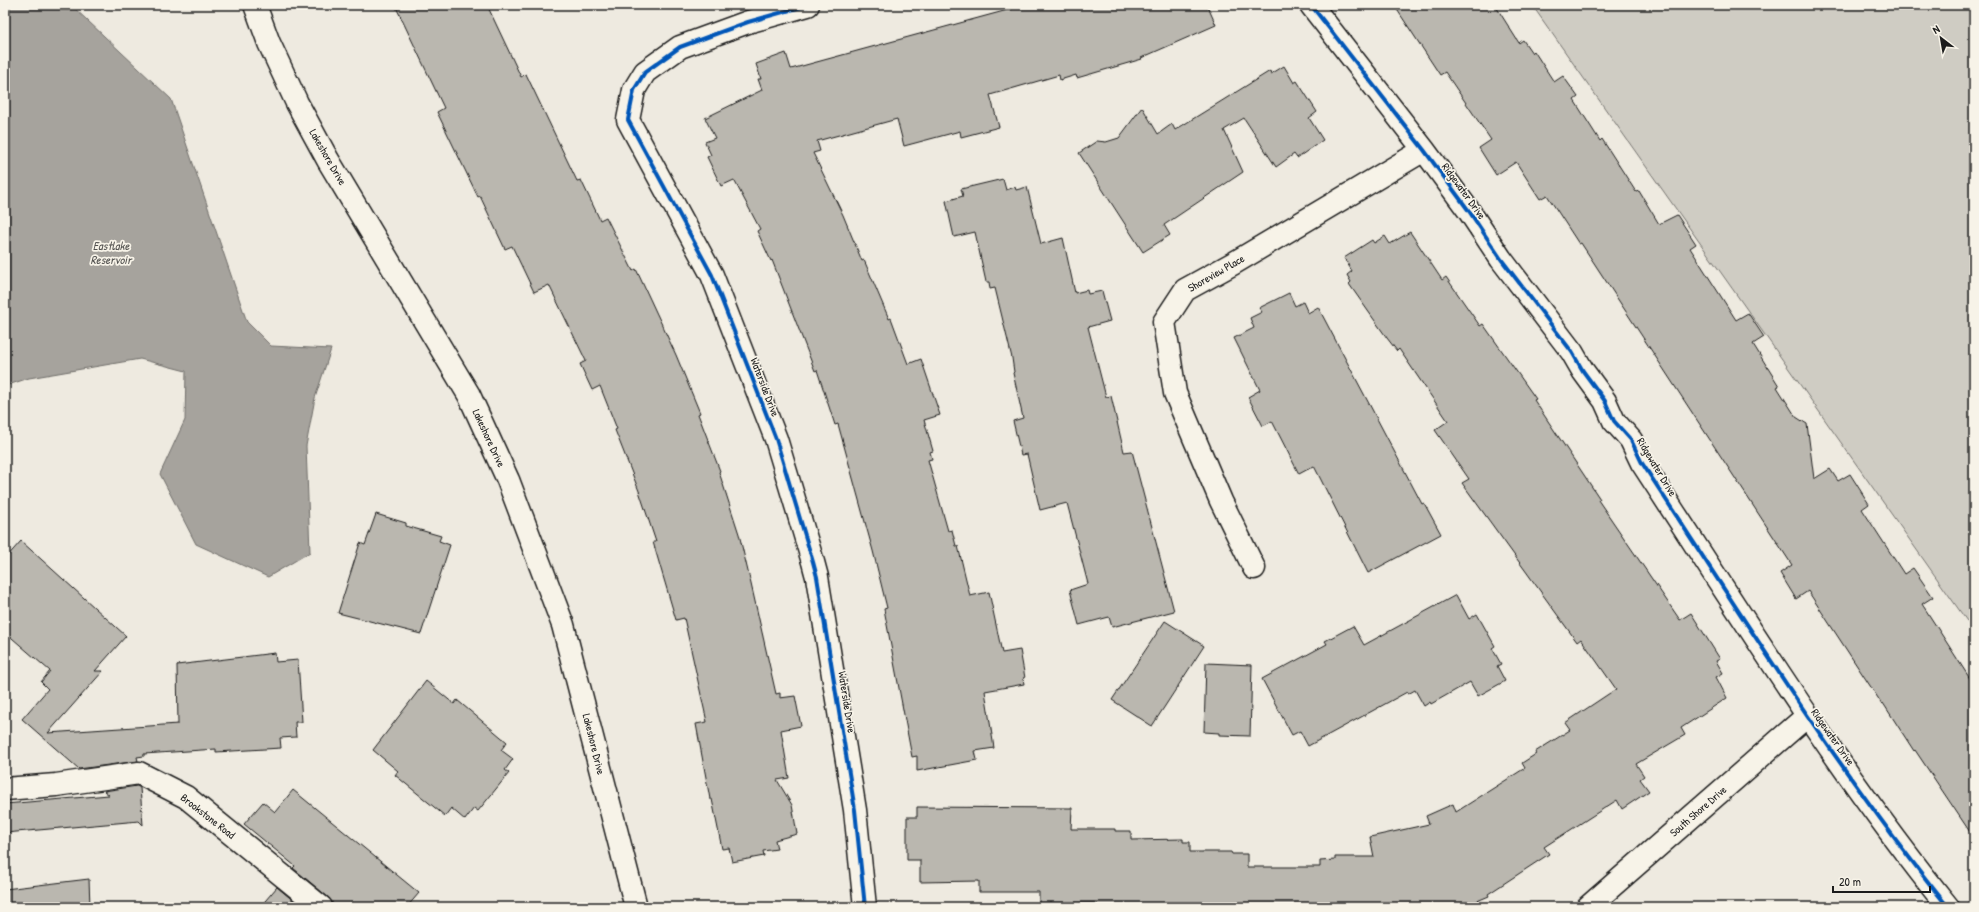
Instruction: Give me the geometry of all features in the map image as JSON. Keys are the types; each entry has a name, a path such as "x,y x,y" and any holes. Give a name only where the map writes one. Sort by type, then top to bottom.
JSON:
{"street":[{"name":"Lakeshore Drive","path":"256,5 269,43 328,160 469,395 508,480 564,625 636,907"},
{"name":"Waterside Drive","path":"808,5 748,22 680,47 645,72 634,90 628,120 712,275 776,439 790,484 818,577 855,810 865,907"},
{"name":"Ridgewater Drive","path":"1311,5 1424,150 1469,211 1501,259 1572,352 1604,401 1614,421 1631,440 1642,463 1807,716 1902,849 1948,907"},
{"name":"Shoreview Place","path":"1254,568 1221,501 1174,393 1164,322 1185,290 1234,263 1424,150"},
{"name":"South Shore Drive","path":"1588,907 1807,716"},
{"name":"Brookstone Road","path":"5,789 56,785 139,772 186,797 321,907"}],"shaded area":[{"path":"1532,5 1974,5 1974,631"}],"water":[{"name":"Eastlake Reservoir","path":"5,5 71,5 171,99 247,322 271,346 331,349 315,398 306,446 310,552 268,577 196,544 160,474 185,420 186,371 140,359 29,378 5,386"}],"building":[{"path":"395,5 487,5 521,77 526,74 577,181 581,180 600,220 606,217 633,271 636,269 676,355 700,413 698,414 720,471 719,472 739,534 776,694 780,693 780,698 795,696 801,726 781,730 789,778 777,780 792,805 797,834 775,840 777,849 763,851 764,856 732,862 729,848 722,849 712,799 710,799 696,724 707,722 684,618 676,620 653,542 656,542 639,491 615,430 617,429 600,386 592,390 580,364 586,361 549,285 534,292 512,246 505,249 437,112 444,108"},
{"path":"1026,5 1207,5 1216,25 1141,58 1142,59 1077,78 1076,75 1060,80 1059,75 990,95 999,127 961,137 960,131 904,146 897,119 817,141 820,151 813,153 843,215 862,261 864,260 889,319 891,318 908,364 921,359 940,415 924,420 933,451 930,452 932,459 928,460 948,531 952,530 956,546 958,546 970,596 989,592 1002,653 1020,650 1025,678 1023,679 1024,684 985,691 994,748 975,751 977,760 917,771 917,756 912,757 884,609 887,608 838,424 835,425 817,370 815,371 772,260 771,261 757,231 760,229 734,180 721,186 707,157 711,155 705,142 715,138 705,118 762,90 758,79 761,79 756,64 786,53 791,69"},
{"path":"1394,5 1495,5 1519,43 1523,40 1532,53 1534,51 1554,82 1563,76 1578,97 1574,100 1600,141 1602,139 1636,192 1639,191 1659,224 1677,215 1696,244 1690,248 1736,320 1748,313 1764,337 1753,344 1796,417 1807,424 1814,479 1830,469 1838,481 1850,474 1869,504 1862,509 1904,574 1913,568 1933,597 1922,604 1974,685 1974,838 1883,703 1882,704 1808,591 1796,599 1780,573 1792,565 1581,243 1579,244 1547,195 1540,199 1516,162 1496,175 1479,148 1491,140 1445,72 1440,75"},
{"path":"1284,66 1294,83 1297,81 1317,112 1309,118 1323,140 1297,158 1294,154 1276,167 1244,118 1224,130 1243,172 1164,225 1170,235 1143,252 1079,153 1097,141 1106,142 1119,138 1142,107 1158,134 1172,124 1175,130 1270,71 1271,74"},
{"path":"1003,179 1006,190 1015,187 1016,190 1027,187 1041,244 1063,238 1075,293 1087,290 1088,294 1102,291 1110,321 1088,327 1106,397 1111,396 1124,452 1132,451 1174,611 1112,627 1109,617 1079,625 1070,590 1088,584 1067,503 1040,510 1027,454 1021,455 1013,421 1023,418 1013,373 1012,358 995,288 990,289 989,282 986,282 975,232 954,237 946,201 963,196 961,189"},
{"path":"1410,232 1442,280 1446,277 1480,326 1483,324 1536,399 1534,400 1600,499 1598,500 1680,620 1691,613 1720,659 1716,661 1723,673 1716,677 1727,698 1681,728 1685,735 1636,764 1644,776 1640,779 1649,791 1622,809 1617,800 1544,847 1549,854 1488,894 1489,896 1463,907 1097,907 1097,903 1039,903 1039,892 979,892 979,881 920,882 920,860 907,860 907,817 917,817 917,807 1072,808 1071,829 1115,829 1115,831 1131,831 1131,840 1183,839 1183,842 1190,842 1190,852 1231,852 1232,854 1247,854 1247,867 1320,867 1320,861 1335,860 1335,857 1374,857 1370,837 1429,824 1426,816 1453,804 1456,812 1525,768 1522,763 1536,754 1535,752 1570,730 1565,723 1616,689 1581,639 1577,642 1462,483 1469,479 1435,430 1448,421 1399,349 1397,351 1349,284 1351,282 1347,275 1352,271 1344,258 1372,240 1374,243 1385,236 1390,244"},
{"path":"1289,293 1295,306 1303,302 1308,313 1318,307 1422,504 1424,503 1441,534 1368,573 1314,466 1299,474 1272,421 1263,426 1248,397 1260,390 1234,338 1254,328 1250,318 1262,312 1259,308"},
{"path":"376,514 406,523 406,526 441,536 439,541 450,545 421,634 338,613 360,543 365,545"},
{"path":"21,541 126,636 95,671 103,671 48,733 178,724 177,665 275,653 276,662 298,660 302,722 295,722 296,737 280,738 281,748 216,752 216,749 144,754 144,756 137,757 138,761 79,769 22,719 48,689 41,682 50,671 5,632 5,559"},
{"path":"1456,595 1469,619 1477,614 1495,646 1492,648 1501,664 1497,666 1505,681 1478,696 1470,682 1431,704 1430,702 1424,706 1415,690 1408,694 1407,692 1308,746 1300,731 1292,735 1262,679 1327,644 1325,641 1353,626 1364,645"},
{"path":"1165,621 1204,646 1152,726 1112,700"},
{"path":"1206,663 1252,665 1250,736 1219,735 1219,733 1204,732"},
{"path":"426,681 454,704 457,700 507,742 501,750 513,759 505,770 509,773 478,811 474,808 465,820 451,808 445,816 395,775 398,771 373,750"},
{"path":"137,786 140,788 143,825 139,821 5,833 5,804 109,795 104,791"},
{"path":"293,790 419,893 407,907 333,907 329,898 293,868 295,866 244,824 263,802 275,812"},
{"path":"89,879 90,907 5,907 5,889"},
{"path":"277,887 301,907 260,907"}],"cycle path":[{"path":"808,5 748,22 680,47 645,72 634,90 628,120 712,275 776,439 817,577 855,810 865,907"},
{"path":"1311,5 1424,150 1469,211 1501,259 1572,352 1583,371 1605,401 1614,421 1631,440 1642,463 1790,689 1866,800 1948,907"}]}
